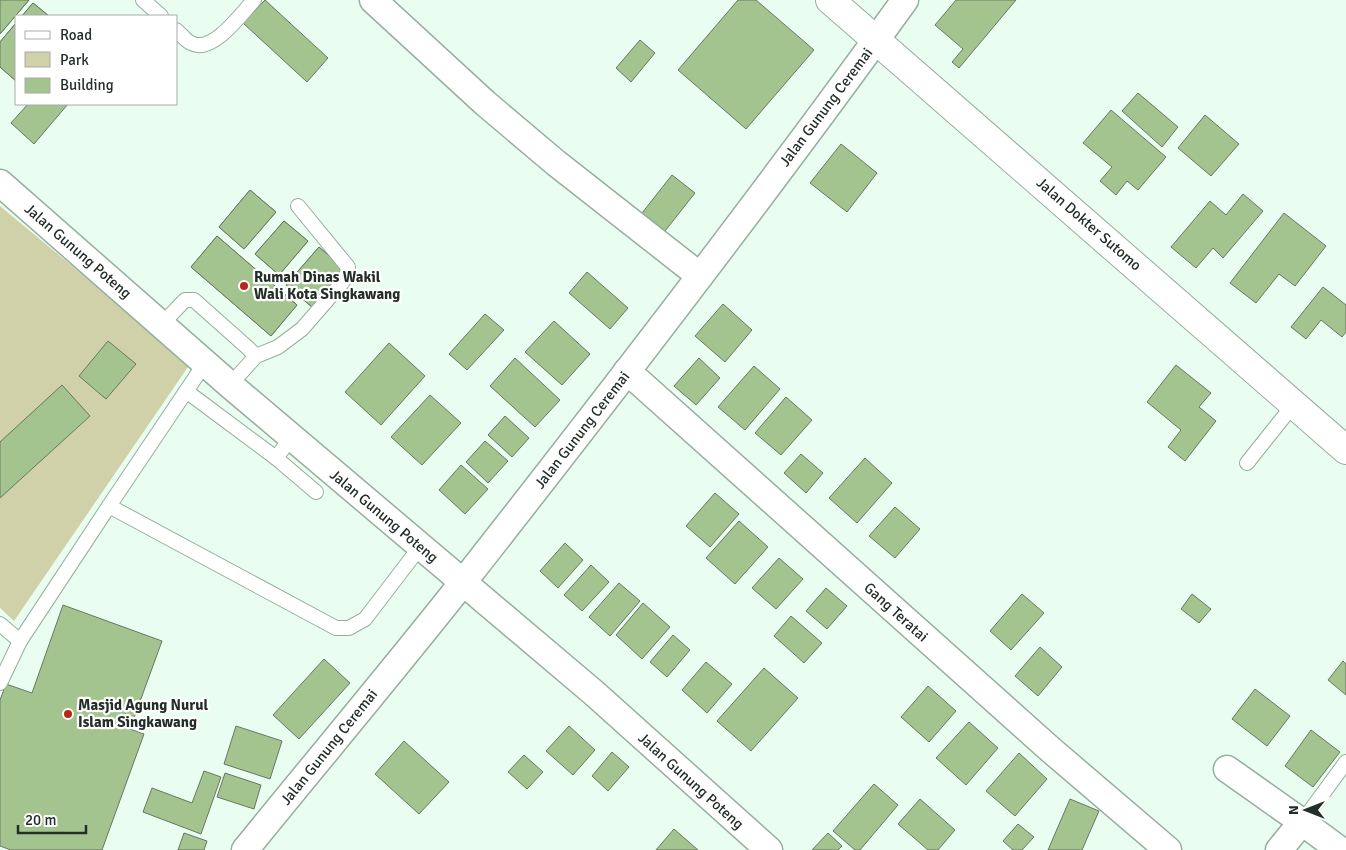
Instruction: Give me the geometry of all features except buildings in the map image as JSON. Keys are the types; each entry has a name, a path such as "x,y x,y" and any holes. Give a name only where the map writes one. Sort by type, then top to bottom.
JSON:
{"street":[{"path":"374,0 506,121 556,163 700,276"},
{"name":"Jalan Dokter Sutomo","path":"830,0 1346,450"},
{"name":"Jalan Gunung Ceremai","path":"245,850 462,583 627,371 905,0"},
{"name":"Jalan Gunung Poteng","path":"0,183 230,385 594,693 768,850"},
{"name":"Gang Teratai","path":"627,371 1022,724 1168,850"},
{"path":"1227,769 1340,850"},
{"path":"1279,850 1302,822"}],"lane":[{"path":"143,0 160,15"},
{"path":"178,32 192,44 209,43 220,37 254,0"},
{"path":"230,385 256,356 278,347 302,329 342,283 347,274 348,266 298,206"},
{"path":"162,324 185,300 194,300 256,356"},
{"path":"0,683 20,642 205,363"},
{"path":"186,391 276,458 316,492"},
{"path":"1247,463 1294,404"},
{"path":"276,458 293,438"},
{"path":"109,506 336,628 349,628 365,619 420,546"},
{"path":"0,624 20,642"},
{"path":"1302,822 1346,762"}],"green space":[{"path":"0,206 190,364 14,621 0,608"}],"place":[{"name":"Rumah Dinas Wakil Wali Kota Singkawang","path":"244,286"},
{"name":"Masjid Agung Nurul Islam Singkawang","path":"68,714"}]}
